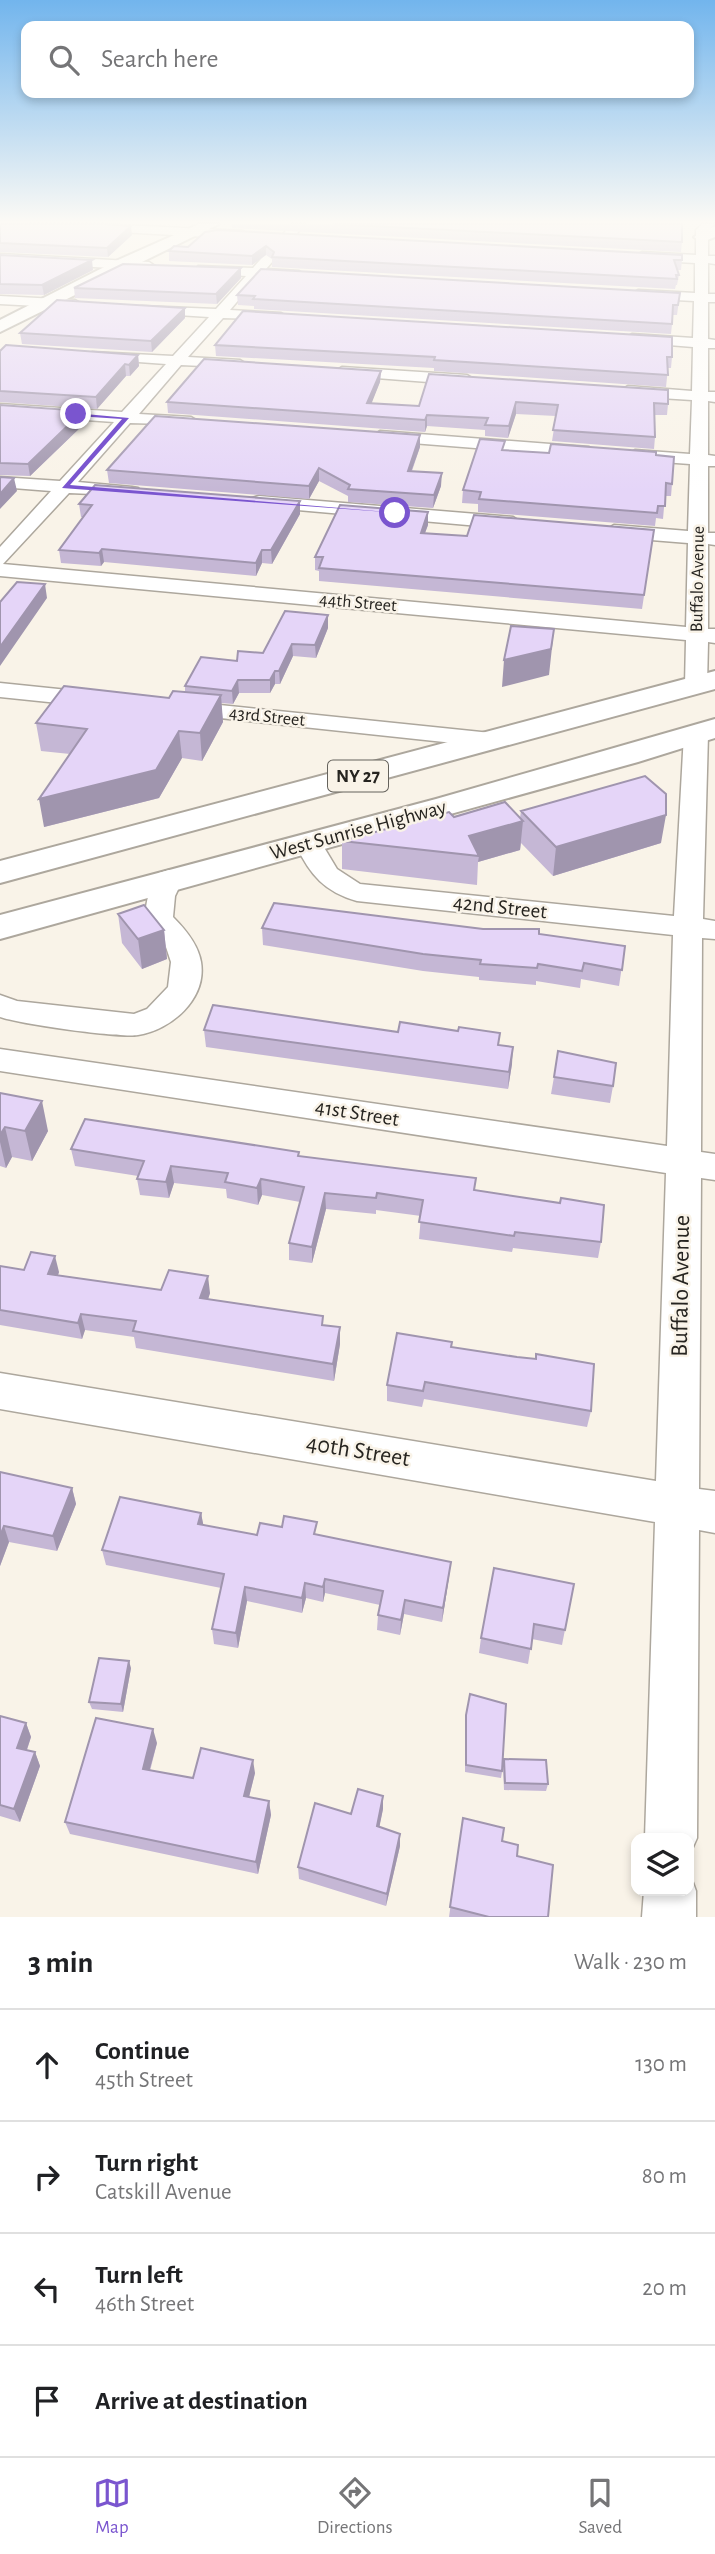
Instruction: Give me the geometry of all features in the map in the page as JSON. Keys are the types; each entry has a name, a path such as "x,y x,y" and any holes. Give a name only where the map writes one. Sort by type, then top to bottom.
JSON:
{"main road":[{"path":"0,327 25,313"},
{"path":"464,801 565,753 694,714 702,708 706,682"},
{"name":"NY 27","path":"8,871 706,682"},
{"name":"West Sunrise Highway","path":"0,927 169,879 309,845 705,731"}],"street":[{"path":"0,559 220,313"},
{"path":"228,313 302,318"},
{"name":"Buffalo Avenue","path":"706,682 708,313"},
{"path":"619,338 708,343"},
{"path":"82,354 260,366"},
{"path":"329,371 480,381"},
{"path":"618,390 708,396"},
{"path":"0,409 208,424"},
{"path":"358,435 707,460"},
{"path":"0,482 147,494"},
{"path":"244,501 533,524"},
{"path":"602,530 707,538"},
{"name":"44th Street","path":"0,570 706,635"},
{"path":"0,690 124,702"},
{"name":"43rd Street","path":"152,705 491,740"},
{"name":"Buffalo Avenue","path":"671,1833 697,1508 705,731"},
{"name":"42nd Street","path":"309,845 322,873 337,886 357,892 701,928"},
{"path":"0,1006 134,1025 150,1024 170,1010 180,993 186,970 183,950 159,918 161,896 169,879"},
{"name":"41st Street","path":"0,1060 699,1165"},
{"name":"40th Street","path":"0,1391 697,1508"},
{"path":"669,1917 670,1896"}],"building":[{"path":"42,313 179,313 151,341 20,333"},
{"path":"241,313 284,313 672,337 672,357 667,357 668,375 434,360 435,357 215,345"},
{"path":"495,313 673,313 672,324"},
{"path":"6,345 138,355 129,365 125,364 96,397 0,391 0,351"},
{"path":"204,359 381,371 367,403 419,406 429,374 668,390 668,404 654,403 655,437 553,430 558,405 516,402 509,426 485,425 488,418 427,415 425,420 167,402"},
{"path":"0,405 83,411 28,464 0,463"},
{"path":"155,416 420,435 408,471 442,473 434,495 348,489 350,485 319,468 309,486 107,470"},
{"path":"480,439 505,441 502,450 549,453 551,444 656,452 656,455 674,457 672,484 666,483 665,506 658,506 657,513 479,499 481,492 463,490"},
{"path":"0,477 14,478 0,494"},
{"path":"95,485 300,501 271,550 262,550 256,563 102,549 99,553 59,550 92,505 79,504"},
{"path":"340,505 428,512 421,533 467,536 474,515 654,530 644,595 319,568 323,557 315,557"},
{"path":"17,582 45,584 0,647 0,602"},
{"path":"285,611 328,615 315,645 292,644 279,671 275,671 270,680 238,680 232,691 185,686 201,657 237,661 238,651 263,653"},
{"path":"511,626 554,629 551,649 504,660"},
{"path":"64,686 169,698 173,691 221,695 200,733 179,731 156,770 39,799 87,729 36,723"},
{"path":"645,776 666,794 666,815 556,847 521,811"},
{"path":"505,802 523,821 469,836 479,856 342,841 449,812 454,817"},
{"path":"274,903 483,929 539,929 539,934 625,946 622,970 584,963 582,971 538,964 537,968 480,964 481,960 423,954 262,928"},
{"path":"144,905 164,930 138,939 118,914"},
{"path":"213,1005 398,1032 400,1022 458,1031 459,1027 500,1033 498,1045 513,1047 509,1072 204,1030"},
{"path":"558,1051 616,1063 613,1086 554,1077"},
{"path":"0,1093 42,1101 25,1131 5,1127 0,1135"},
{"path":"85,1119 299,1152 298,1156 476,1178 474,1190 560,1203 561,1198 604,1205 601,1242 515,1232 514,1236 419,1222 423,1200 377,1193 376,1198 325,1193 312,1247 289,1243 304,1187 261,1179 257,1188 225,1182 228,1173 171,1166 166,1182 137,1179 144,1161 71,1149"},
{"path":"31,1252 55,1256 48,1274 161,1290 169,1270 208,1276 200,1298 323,1316 322,1325 340,1327 333,1364 133,1331 136,1321 81,1314 78,1323 0,1310 0,1266 24,1270"},
{"path":"397,1333 452,1342 451,1347 536,1359 536,1354 594,1364 591,1411 425,1382 423,1391 387,1385"},
{"path":"0,1472 72,1488 53,1536 4,1526 0,1536"},
{"path":"120,1497 201,1513 198,1524 257,1535 260,1523 282,1527 284,1516 317,1522 314,1534 451,1562 443,1608 405,1600 401,1620 378,1615 383,1591 325,1579 323,1587 305,1583 302,1598 245,1587 236,1633 212,1629 224,1574 102,1550"},
{"path":"494,1568 574,1584 565,1630 534,1624 531,1649 481,1638"},
{"path":"99,1658 129,1661 121,1704 89,1702"},
{"path":"470,1694 506,1704 502,1771 466,1765 466,1715"},
{"path":"0,1716 26,1723 17,1748 35,1752 14,1809 0,1805"},
{"path":"96,1718 153,1729 143,1769 193,1778 201,1748 253,1760 244,1796 269,1801 256,1862 65,1822"},
{"path":"504,1759 546,1760 548,1784 505,1783"},
{"path":"358,1789 383,1796 377,1826 400,1834 387,1894 298,1867 315,1803 351,1814"},
{"path":"463,1818 504,1828 502,1841 518,1845 517,1856 553,1865 548,1917 489,1917 450,1907"}],"route":[{"path":"76,414 126,418 64,487 395,513"}]}
